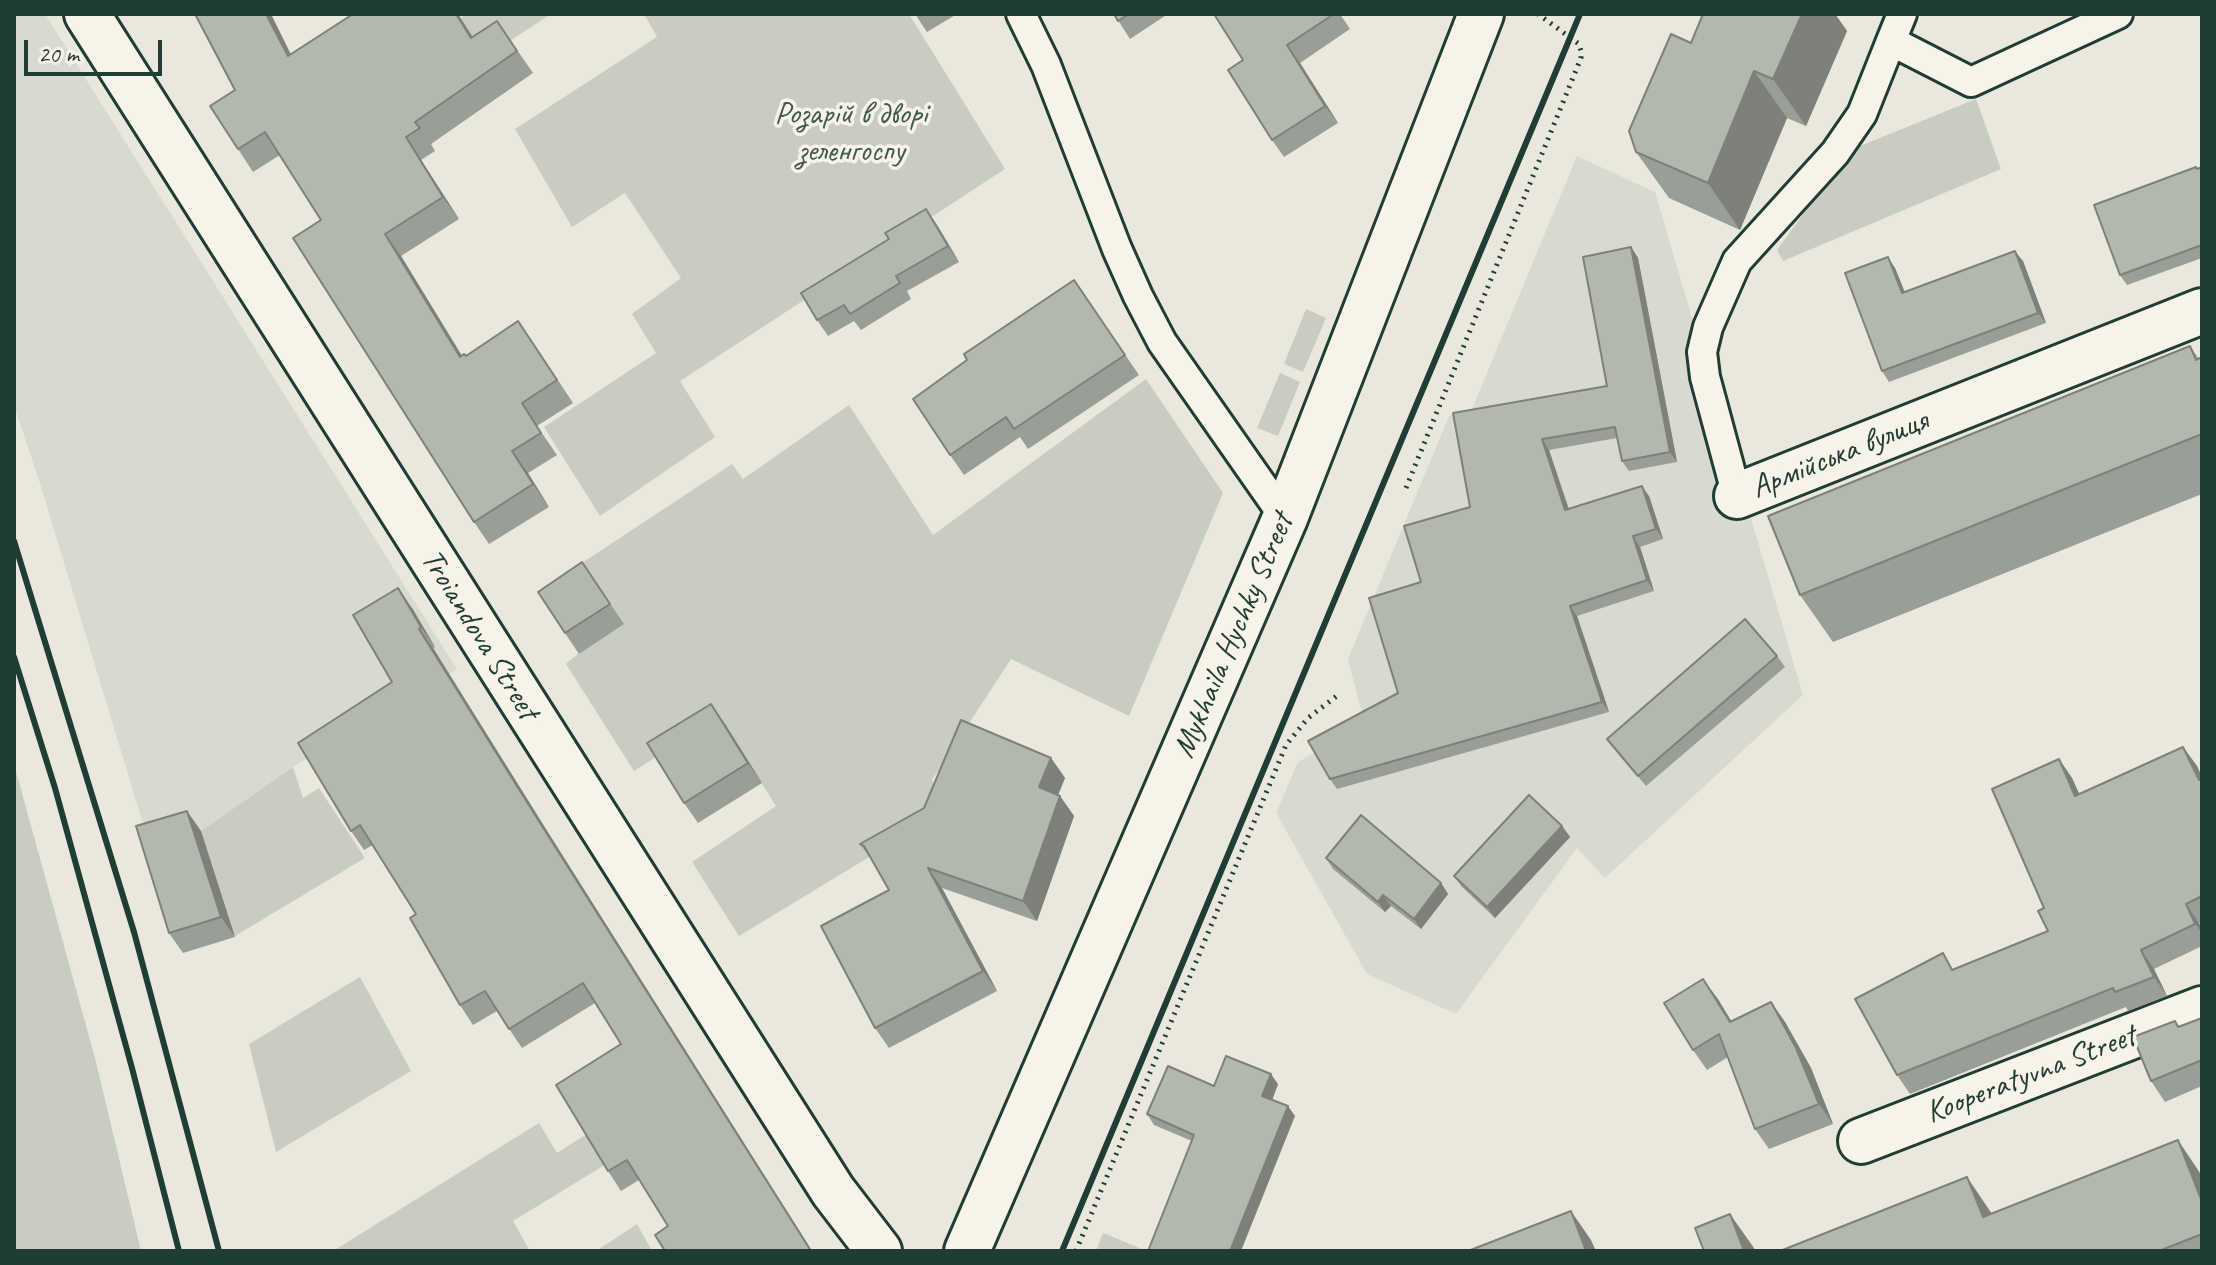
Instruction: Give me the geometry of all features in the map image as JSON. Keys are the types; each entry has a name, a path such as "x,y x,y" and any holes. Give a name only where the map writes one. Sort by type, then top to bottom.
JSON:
{"street":[{"name":"Troiandova Street","path":"87,14 833,1191 879,1251"},
{"name":"Mykhaila Hychky Street","path":"967,1251 1285,518 1481,14"},
{"name":"Армійська вулиця","path":"1737,496 2202,311"},
{"name":"Kooperatyvna Street","path":"1861,1141 2202,1009"}],"lane":[{"path":"1021,14 1046,65 1117,249 1162,342 1285,518"},
{"name":"Армійська вулиця","path":"1737,496 1705,377 1702,352 1708,327 1737,261 1835,153 1862,114 1902,14"},
{"path":"1891,41 1971,82 2118,14"}],"path":[{"path":"1406,488 1581,58 1579,44 1538,14"},
{"path":"1076,1251 1286,745 1308,718 1338,695"}],"shaded area":[{"path":"14,14 45,14 457,669 323,754 320,751 293,767 201,831 150,847 14,405"},
{"path":"1577,156 1655,192 1803,695 1605,878 1577,848 1456,1014 1367,974 1276,813 1298,762 1365,725 1348,659 1449,416 1472,409"}],"green space":[{"path":"466,14 551,14 476,63 451,26"},
{"name":"Розарій в дворі зеленгоспу","path":"644,14 909,14 1005,169 680,381 715,437 600,516 544,427 656,353 632,314 681,278 625,193 572,227 515,129 657,37"},
{"path":"1976,99 2001,169 1783,261 1777,250 1850,150"},
{"path":"1306,309 1326,318 1303,372 1284,364"},
{"path":"1280,373 1300,382 1278,436 1257,428"},
{"path":"1146,379 1223,493 1129,716 1011,659 932,780 950,808 739,936 692,862 776,806 720,717 634,771 566,664 579,653 538,592 732,464 743,479 849,405 933,535"},
{"path":"14,764 96,1062 141,1251 14,1251"},
{"path":"293,767 303,798 319,788 365,858 235,936 201,831"},
{"path":"360,977 411,1071 276,1152 249,1044"},
{"path":"607,1121 626,1152 513,1221 530,1251 333,1251 539,1123 557,1153"},
{"path":"637,1224 652,1251 596,1251"},
{"path":"1103,1233 1147,1251 1096,1251"}],"building":[{"path":"195,14 266,14 288,56 353,14 456,14 471,38 497,21 517,51 415,122 420,128 406,137 443,197 385,234 460,357 518,321 557,380 522,403 541,433 512,451 533,484 474,522 293,238 321,220 265,132 238,149 210,106 235,90"},
{"path":"1114,14 1129,14 1118,21"},
{"path":"1214,14 1334,14 1287,45 1325,106 1272,140 1228,70 1243,60"},
{"path":"1703,14 1802,14 1773,79 1754,71 1708,183 1636,152 1629,131 1671,34 1691,43"},
{"path":"2202,167 2202,245 2120,275 2094,205"},
{"path":"926,209 948,246 896,276 900,283 850,314 844,305 817,320 801,293 889,239 885,233"},
{"path":"1631,247 1670,452 1622,461 1615,427 1542,439 1565,510 1642,486 1656,529 1633,536 1647,580 1570,606 1602,702 1330,779 1308,741 1398,693 1369,598 1421,582 1404,526 1470,507 1453,413 1607,386 1583,257"},
{"path":"2015,251 2038,313 1882,371 1845,273 1888,257 1902,293"},
{"path":"1074,280 1125,355 1014,429 1006,417 950,455 913,399 967,360 964,354"},
{"path":"2190,346 2196,360 2202,357 2202,434 1800,595 1768,516"},
{"path":"582,562 610,604 565,633 538,592"},
{"path":"398,588 421,627 419,629 811,1251 665,1251 655,1235 668,1226 627,1160 608,1171 556,1085 621,1044 583,983 509,1029 485,991 460,1005 410,918 416,914 360,825 351,831 298,743 392,682 353,615"},
{"path":"1745,619 1777,656 1638,776 1607,739"},
{"path":"711,704 748,763 684,803 647,743"},
{"path":"961,720 1051,758 1039,787 1060,796 1023,901 928,868 983,971 875,1028 821,926 889,890 860,844 924,808"},
{"path":"2183,747 2199,780 2202,778 2202,896 2186,904 2195,924 2141,950 2154,977 2115,992 2113,988 1897,1075 1855,999 1943,953 1952,970 2048,931 2038,911 2044,908 1992,789 2059,759 2075,796"},
{"path":"1529,795 1562,826 1487,907 1454,876"},
{"path":"187,811 221,917 169,933 136,826"},
{"path":"1361,815 1441,883 1414,919 1383,895 1378,902 1326,858"},
{"path":"1703,979 1730,1022 1771,1002 1796,1048 1819,1104 1755,1129 1719,1034 1693,1050 1664,1003"},
{"path":"2202,1018 2202,1060 2151,1081 2133,1037 2175,1021 2178,1027"},
{"path":"1226,1056 1271,1074 1262,1096 1288,1106 1230,1251 1148,1251 1194,1135 1147,1114 1168,1066 1214,1086"},
{"path":"2178,1140 2202,1202 2202,1234 2159,1251 1780,1251 1967,1177 1983,1217"},
{"path":"1571,1211 1586,1251 1468,1251"},
{"path":"1730,1214 1744,1251 1704,1251 1695,1228"}],"railway":[{"path":"1062,1251 1580,14"},
{"path":"14,541 134,932 219,1251"},
{"path":"14,657 55,788 179,1251"}]}
